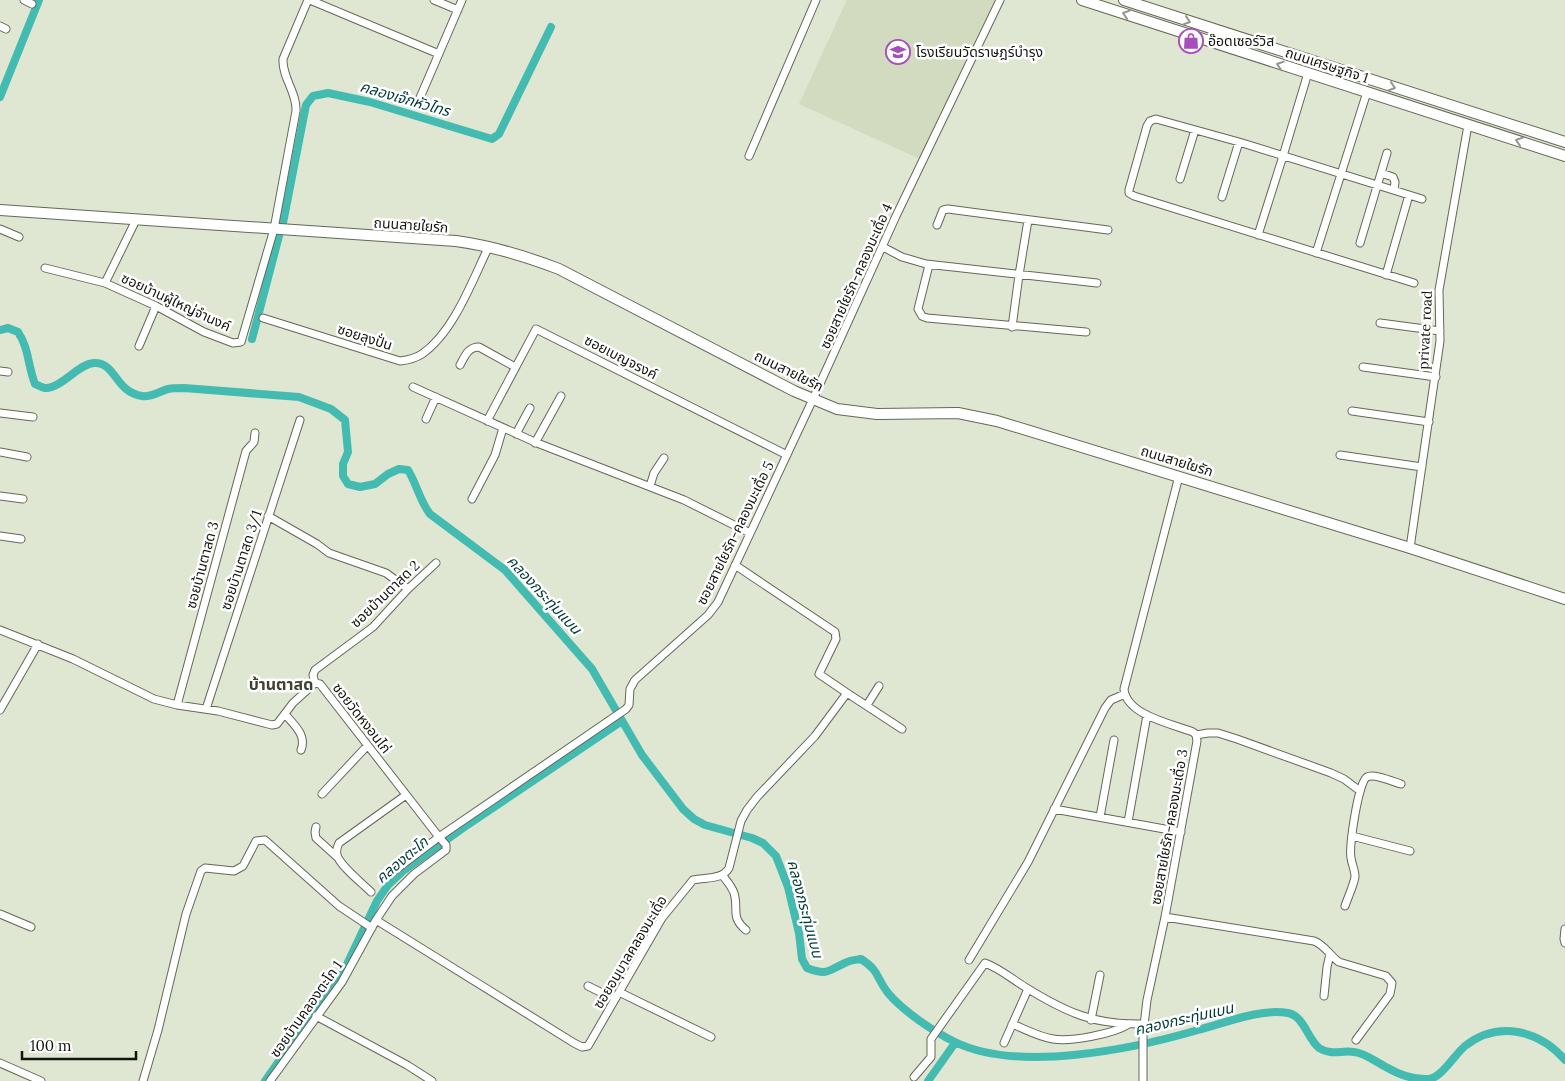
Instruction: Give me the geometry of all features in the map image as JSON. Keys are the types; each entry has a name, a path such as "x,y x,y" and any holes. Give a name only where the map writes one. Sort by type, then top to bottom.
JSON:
{"street":[{"path":"24,0 32,4"},
{"path":"274,229 296,111 295,98 282,67 283,59 309,0 439,54"},
{"path":"434,0 458,10"},
{"path":"420,100 462,0"},
{"path":"749,156 816,0"},
{"name":"ซอยสายใยรัก-คลองมะเดื่อ 4","path":"813,399 1000,0"},
{"name":"ถนนเศรษฐกิจ 1","path":"1082,0 1107,4 1308,73 1565,156"},
{"name":"ถนนเศรษฐกิจ 1","path":"1124,0 1565,142"},
{"path":"1258,235 1284,156 1308,73"},
{"path":"1316,253 1367,92"},
{"path":"1414,283 1129,193 1129,190 1147,126 1150,121 1156,119 1239,142 1422,199"},
{"name":"private road","path":"1410,548 1436,377 1440,331 1439,290 1468,125"},
{"path":"1180,179 1195,130"},
{"path":"1222,197 1239,142"},
{"path":"1360,243 1387,153"},
{"path":"1381,173 1393,177 1395,182 1394,190"},
{"path":"1386,275 1410,195"},
{"path":"937,226 943,210 948,209 1108,230"},
{"name":"ถนนสายใยรัก","path":"1,213 456,241 489,246 558,269 794,391 837,409 877,414 943,413 978,416 1410,548 1565,599"},
{"path":"105,283 136,220"},
{"path":"1012,327 1028,220"},
{"path":"0,229 19,237"},
{"name":"ซอยบ้านผู้ใหญ่จำนงค์","path":"45,268 105,283 156,306 204,332 233,343 241,342 274,229"},
{"name":"ซอยลุงปั่น","path":"263,318 400,361 412,359 423,354 446,331 461,305 489,246"},
{"path":"883,247 902,257 929,265 1097,283"},
{"path":"929,265 918,310 922,316 1012,327 1086,332"},
{"path":"139,346 156,306"},
{"path":"1380,324 1440,331"},
{"name":"ซอยเบญจรงค์","path":"487,420 535,330 538,329 787,455"},
{"path":"460,365 468,351 474,347 479,347 515,367"},
{"path":"1363,367 1436,377"},
{"path":"0,371 8,372"},
{"path":"414,387 535,443 650,486 708,511 750,533"},
{"path":"535,443 561,396"},
{"path":"426,419 436,397"},
{"name":"ซอยสายใยรัก-คลองมะเดื่อ 5","path":"440,838 616,718 630,705 630,690 635,680 708,616 718,602 736,565 813,399"},
{"path":"516,434 530,408"},
{"path":"1352,411 1429,422"},
{"path":"0,412 33,417"},
{"name":"ซอยบ้านตาสด 3/1","path":"206,709 300,420"},
{"path":"472,499 495,455 503,428"},
{"name":"ซอยบ้านตาสด 3","path":"177,705 246,451 254,442 255,432"},
{"path":"0,452 27,457"},
{"path":"1340,455 1422,467"},
{"path":"650,486 654,473 664,458"},
{"path":"969,960 1028,862 1105,708 1111,700 1124,694 1179,476"},
{"path":"0,496 23,499"},
{"path":"268,516 329,553 386,572 408,589"},
{"path":"0,536 21,539"},
{"name":"ซอยบ้านตาสด 2","path":"315,683 312,675 315,670 373,627 408,589 436,563"},
{"path":"736,565 835,632 836,638 819,674 902,729"},
{"name":"ซอยวัดหงอนไก่","path":"0,630 73,658 148,696 177,705 242,716 272,725 277,724 293,703 315,683 320,684 440,838"},
{"path":"0,710 38,644"},
{"path":"867,705 879,686"},
{"path":"746,930 739,925 735,914 735,896 723,876 730,868 741,821 756,797 815,736 847,693"},
{"name":"ซอยสายใยรัก-คลองมะเดื่อ 3","path":"1124,694 1133,707 1147,715 1193,732 1196,735 1197,741 1165,917 1147,1000 1143,1034 1143,1081"},
{"path":"284,714 303,736 301,750"},
{"path":"1128,822 1147,715"},
{"path":"1196,735 1208,733 1237,739 1331,773 1344,779 1360,791"},
{"path":"1100,817 1114,740"},
{"path":"322,794 367,746"},
{"path":"1345,906 1354,878 1351,859 1352,836 1360,791 1364,781 1367,777 1372,776 1401,784"},
{"path":"337,856 338,843 406,795"},
{"path":"1054,809 1181,832"},
{"path":"316,827 316,838 337,856 342,864 371,892"},
{"path":"1352,836 1410,851"},
{"path":"386,877 440,838"},
{"name":"ซอยบ้านคลองตะโก 1","path":"270,1081 342,982 371,927 392,896 414,874 446,850 446,845 440,838"},
{"path":"144,1081 186,914 201,871 205,868 234,871 244,866 256,841 265,840 339,906 371,927"},
{"name":"ซอยอนุบาลคลองมะเดื่อ","path":"376,920 582,1047 592,1043 662,918 683,890 693,880 723,876"},
{"path":"0,914 31,927"},
{"path":"1165,917 1314,940 1325,947 1340,962 1386,976 1392,983 1390,994 1356,1040"},
{"path":"1565,929 1565,943"},
{"path":"1324,996 1330,954"},
{"path":"914,1077 931,1057 931,1039 985,964 1070,1012 1091,1020 1144,1024"},
{"path":"1091,1020 1100,975"},
{"path":"588,986 608,996 618,994 711,1037"},
{"path":"1004,1043 1028,989"},
{"path":"316,1016 407,1064 423,1078 432,1081"},
{"path":"1012,1024 1055,1040 1113,1032 1130,1024"},
{"path":"0,1063 41,1081"}],"shaded area":[{"name":"โรงเรียนวัดราษฎร์บํารุง","path":"847,0 997,0 922,160 799,104"}],"waterway":[{"path":"0,97 39,0"},
{"name":"คลองเจ๊กหัวไทร","path":"283,223 306,105 313,96 328,93 370,102 492,139 499,134 551,27"},
{"name":"คลองเจ๊กหัวไทร","path":"252,339 279,236"},
{"name":"คลองกระทุ่มแบน","path":"0,330 8,328 18,332 24,344 35,384 45,388 58,384 82,367 94,363 107,367 126,389 142,396 152,395 168,389 184,388 299,397 331,409 345,420 348,452 343,464 343,476 348,484 360,487 375,484 388,474 399,469 408,470 430,514 505,570 592,669 642,755 683,809 694,819 705,825 752,838 763,843 776,856 788,887 799,933 802,959 807,968 824,972 849,961 861,959 872,967 884,988 894,1000 910,1014 955,1042 981,1051 1010,1056 1076,1055 1141,1044 1255,1014 1277,1012 1288,1013 1298,1018 1315,1044 1323,1050 1328,1052 1358,1053 1396,1072 1417,1079 1433,1078 1443,1071 1465,1046 1478,1038 1504,1031 1518,1032 1531,1036 1555,1050 1565,1060"},
{"name":"คลองตะโก","path":"265,1081 309,1018 340,979 377,901 388,885 403,871 463,828 622,721"},
{"path":"928,1081 955,1043"}],"place":[{"name":"อ๊อดเซอร์วิส","path":"1191,41"},
{"name":"โรงเรียนวัดราษฎร์บํารุง","path":"898,52"}],"district":[{"name":"บ้านตาสด","path":"281,684"}]}
